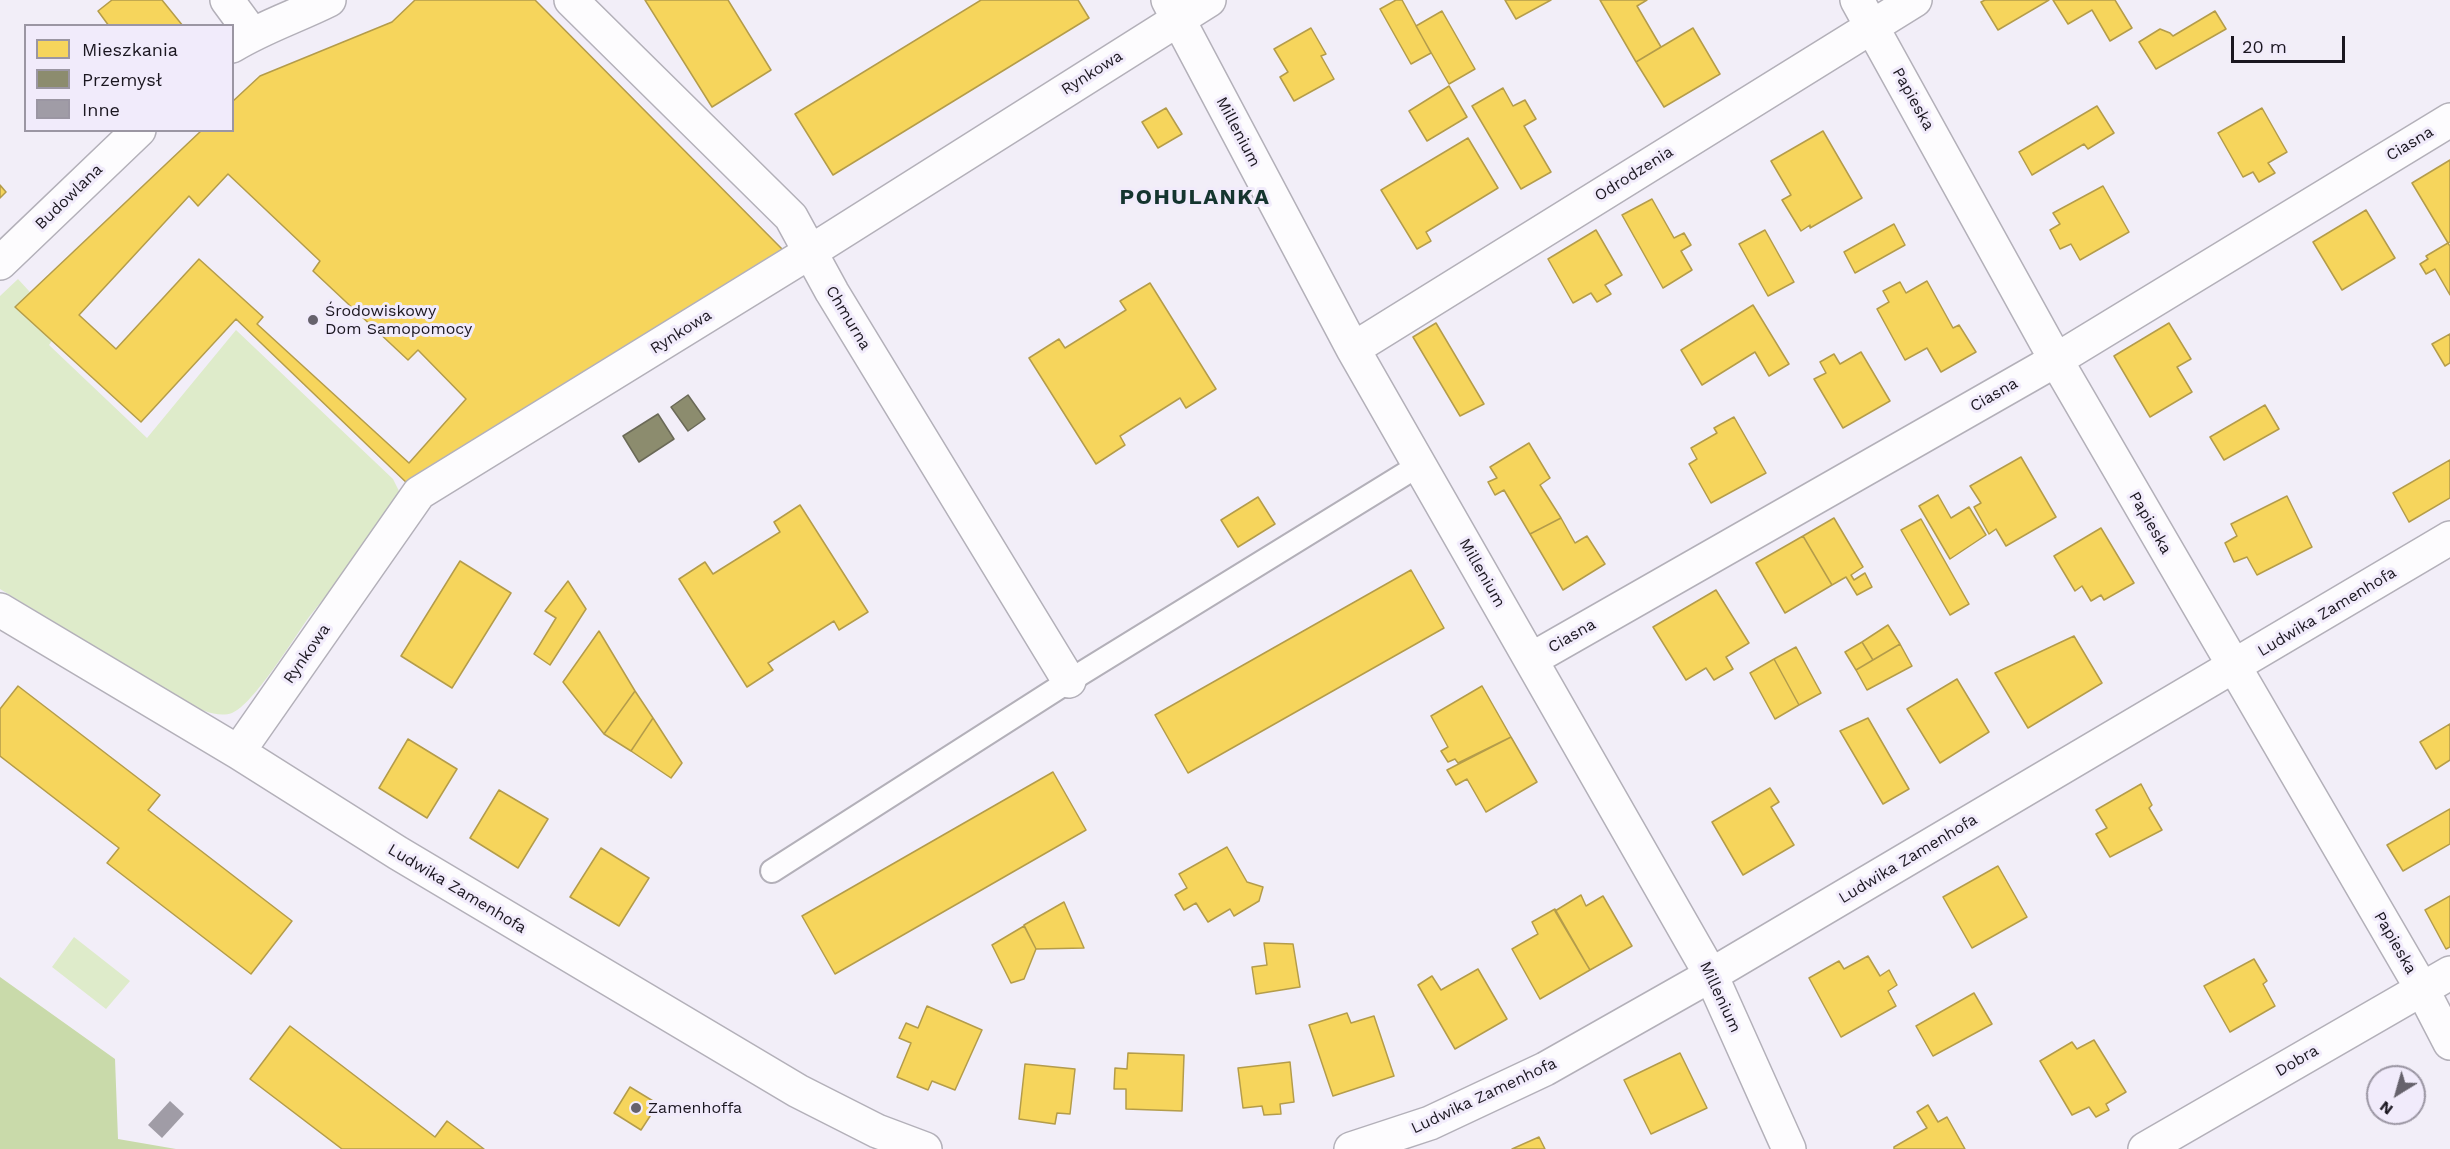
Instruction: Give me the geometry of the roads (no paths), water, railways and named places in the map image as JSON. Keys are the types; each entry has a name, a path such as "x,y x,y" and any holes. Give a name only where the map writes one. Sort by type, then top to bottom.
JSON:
{"street":[{"path":"226,0 242,40 329,0"},
{"name":"Chmurna","path":"572,0 791,217 832,292 1069,681"},
{"name":"Rynkowa","path":"238,752 419,494 810,252 1173,9 1209,0"},
{"name":"Odrodzenia","path":"1353,349 1865,13 1915,0"},
{"name":"Millenium","path":"1173,9 1353,349 1711,975 1789,1149"},
{"name":"Papieska","path":"1865,13 2056,360 2422,989 2450,1043"},
{"name":"Ciasna","path":"1532,659 2056,360 2450,120"},
{"name":"Budowlana","path":"0,263 137,132"},
{"name":"Ludwika Zamenhofa","path":"1351,1149 1430,1123 1545,1069 1711,975 2450,538"},
{"name":"Ludwika Zamenhofa","path":"0,609 238,752 398,854 798,1091 877,1131 925,1149"},
{"name":"Dobra","path":"2145,1149 2450,973"}],"lane":[{"path":"772,871 1069,681 1420,464"}],"place":[{"name":"Środowiskowy Dom Samopomocy","path":"313,320"},
{"name":"Zamenhoffa","path":"636,1108"}],"district":[{"name":"POHULANKA","path":"1195,198"}]}
